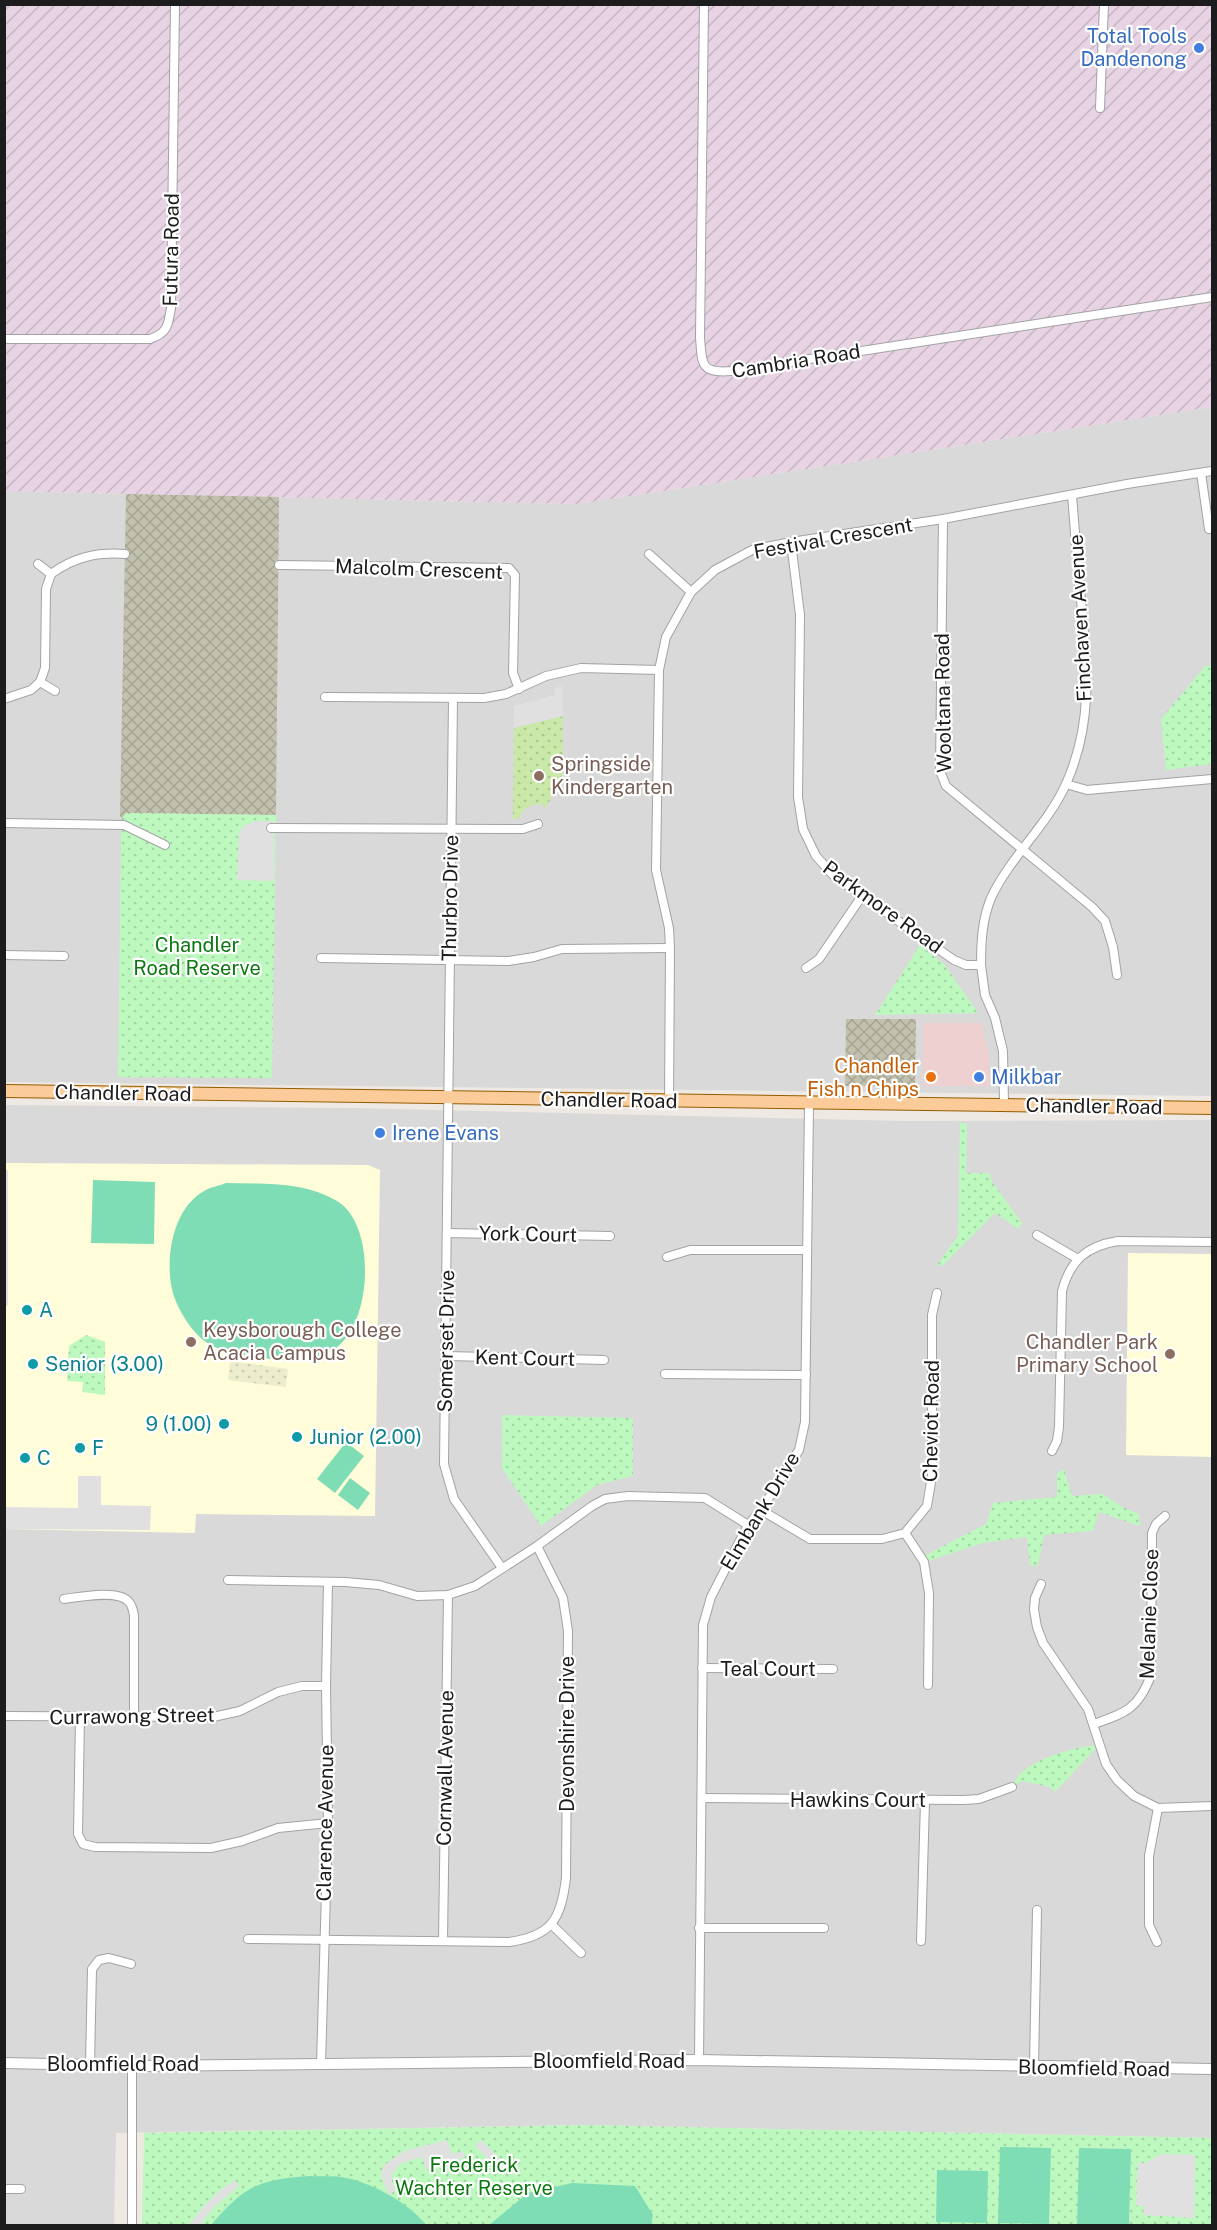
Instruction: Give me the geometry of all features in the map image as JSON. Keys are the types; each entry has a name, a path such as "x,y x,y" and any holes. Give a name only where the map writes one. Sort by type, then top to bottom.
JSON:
{"main road":[{"name":"Chandler Road","path":"4,1091 1212,1108"}],"street":[{"name":"Futura Road","path":"4,339 150,339 161,336 167,326 171,308 175,4"},
{"name":"Cambria Road","path":"704,4 700,337 701,361 706,369 717,372 731,371 1212,297"},
{"path":"1100,108 1104,4"},
{"name":"Festival Crescent","path":"669,1101 669,928 656,870 659,670 666,637 692,592 716,570 752,550 1212,471"},
{"path":"1201,473 1209,530"},
{"name":"Finchaven Avenue","path":"981,965 983,930 991,899 1000,880 1044,822 1066,784 1082,735 1087,697 1072,495"},
{"name":"Wooltana Road","path":"943,519 940,771 942,779 946,786 1092,907 1105,921 1113,947 1117,975"},
{"name":"Parkmore Road","path":"791,542 801,631 800,813 807,838 823,866 862,896 954,960 966,965 981,965"},
{"path":"4,699 31,690 40,682 45,668 46,589 51,574 84,556 125,554"},
{"path":"649,554 692,592"},
{"path":"38,564 51,574"},
{"name":"Malcolm Crescent","path":"279,565 509,568 515,575 513,673 519,689"},
{"path":"325,697 484,698 506,694 546,676 581,668 659,670"},
{"path":"40,682 55,691"},
{"name":"Thurbro Drive","path":"449,1098 453,699"},
{"path":"1066,784 1088,790 1212,779"},
{"path":"4,823 124,825 165,845"},
{"path":"271,828 523,829 538,824"},
{"path":"806,968 819,958 862,896"},
{"path":"321,958 449,962 508,961 562,949 670,948"},
{"path":"4,955 64,956"},
{"path":"981,965 985,995 1002,1044 1004,1104"},
{"name":"Somerset Drive","path":"449,1098 444,1464 454,1499 502,1568"},
{"name":"Elmbank Drive","path":"699,2060 703,1625 711,1597 748,1525 761,1510 799,1450 805,1422 809,1103"},
{"name":"York Court","path":"447,1233 610,1236"},
{"path":"1037,1235 1078,1259"},
{"path":"1052,1451 1057,1441 1059,1427 1062,1291 1066,1275 1078,1259 1089,1250 1104,1243 1118,1241 1212,1242"},
{"path":"667,1257 690,1250 806,1250"},
{"name":"Cheviot Road","path":"905,1533 927,1506 932,1476 932,1315 937,1293"},
{"name":"Kent Court","path":"446,1356 604,1360"},
{"path":"665,1374 806,1375"},
{"path":"228,1580 379,1585 417,1596 448,1595 475,1586 537,1546 592,1506 605,1499 628,1496 705,1498 748,1525"},
{"path":"761,1510 810,1539 882,1539 905,1533 924,1562 929,1593 928,1686"},
{"name":"Melanie Close","path":"1094,1724 1122,1714 1136,1704 1151,1675 1152,1533 1156,1524 1165,1516"},
{"name":"Devonshire Drive","path":"537,1546 563,1598 568,1631 566,1878 560,1910 552,1925"},
{"name":"Clarence Avenue","path":"321,2064 328,1823 326,1686 328,1582"},
{"path":"1041,1584 1035,1598 1034,1610 1043,1643 1080,1695 1094,1724 1106,1764 1117,1779 1134,1796 1158,1808 1212,1806"},
{"path":"64,1599 111,1594 128,1600 134,1615 135,1718"},
{"name":"Cornwall Avenue","path":"443,1940 448,1595"},
{"name":"Teal Court","path":"702,1668 833,1669"},
{"name":"Currawong Street","path":"4,1716 213,1717 240,1711 278,1692 302,1686 326,1686"},
{"path":"80,1717 78,1834 83,1844 95,1847 211,1848 242,1841 278,1828 328,1823"},
{"name":"Hawkins Court","path":"702,1798 925,1801 979,1799 1012,1787"},
{"path":"921,1941 925,1801"},
{"path":"1157,1942 1149,1925 1149,1856 1158,1808"},
{"path":"1034,2067 1037,1910"},
{"path":"248,1939 509,1942 526,1940 552,1925 581,1953"},
{"path":"699,1928 824,1928"},
{"path":"90,2065 92,1969 99,1960 110,1959 131,1964"},
{"name":"Bloomfield Road","path":"4,2063 132,2065 699,2060 1212,2069"},
{"path":"132,2065 132,2226"},
{"path":"4,2189 21,2189"}],"shaded area":[{"path":"1211,4 1212,407 578,504 5,491 5,5"},
{"path":"1212,407 1212,1096 5,1082 5,491 578,504"},
{"path":"126,494 279,497 276,815 127,813 122,818 120,816"},
{"path":"562,686 563,716 514,728 514,706 555,695 555,688"},
{"path":"256,821 274,821 274,881 237,880 239,833 243,826"},
{"path":"846,1019 916,1019 915,1087 845,1086"},
{"path":"923,1023 981,1023 989,1054 989,1086 923,1086"},
{"path":"5,1105 349,1108 904,1121 1212,1120 1212,2138 586,2125 116,2133 114,2225 5,2226"},
{"name":"Keysborough College Acacia Campus","path":"5,1163 368,1165 380,1170 375,1516 196,1514 195,1533 5,1529"},
{"path":"5,1170 8,1170 8,1305 5,1307"},
{"name":"Chandler Park Primary School","path":"1128,1253 1212,1254 1212,1457 1126,1455"},
{"path":"230,1361 288,1369 286,1387 228,1380"},
{"path":"78,1476 101,1476 101,1505 151,1506 150,1530 5,1529 5,1507 78,1508"},
{"path":"447,2140 452,2154 463,2151 465,2157 426,2170 422,2157 400,2164 392,2174 392,2183 396,2190 389,2195 381,2176 383,2166 404,2151"},
{"path":"481,2140 506,2165 500,2171 475,2146"},
{"path":"1163,2154 1195,2155 1194,2218 1143,2215 1144,2206 1136,2205 1138,2163 1145,2163"},
{"path":"235,2180 239,2186 213,2208 200,2225 189,2225 218,2192"}],"green space":[{"path":"1206,665 1212,666 1212,764 1166,770 1161,719"},
{"path":"563,716 563,774 546,808 541,804 531,806 523,811 520,818 513,819 514,728"},
{"name":"Chandler Road Reserve","path":"126,813 276,815 272,1078 118,1077 121,837 122,818"},
{"path":"920,945 944,964 978,1013 875,1015"},
{"path":"960,1123 967,1124 966,1173 989,1173 993,1183 1022,1223 1018,1229 995,1213 942,1266 937,1265 958,1236"},
{"path":"93,1180 155,1182 154,1244 91,1243"},
{"path":"226,1183 283,1185 311,1190 337,1201 350,1214 359,1232 364,1254 365,1278 362,1302 355,1323 344,1341 329,1352 312,1358 288,1360 262,1358 221,1350 202,1339 184,1318 171,1284 170,1259 174,1232 185,1208 194,1199 206,1190"},
{"path":"86,1335 105,1342 105,1395 82,1392 83,1382 67,1381 69,1346"},
{"path":"502,1415 633,1418 633,1476 597,1485 541,1526 502,1468"},
{"path":"346,1442 364,1456 335,1493 317,1479"},
{"path":"1064,1469 1072,1496 1103,1494 1122,1507 1139,1514 1140,1526 1099,1512 1093,1531 1044,1535 1038,1565 1030,1566 1027,1537 983,1543 929,1561 926,1555 986,1524 993,1503 1057,1497 1057,1473"},
{"path":"350,1478 370,1493 358,1510 338,1495"},
{"path":"1099,1745 1055,1792 1050,1787 1022,1781 1012,1787 1019,1775 1035,1763 1068,1750"},
{"name":"Frederick Wachter Reserve","path":"586,2125 1212,2138 1212,2225 1129,2225 1131,2149 1080,2148 1077,2225 1100,2225 142,2226 144,2133","holes":["1163,2154 1144,2215 1144,2206 1136,2205 1145,2163"]},
{"path":"1000,2147 1051,2148 1049,2224 998,2223"},
{"path":"1079,2148 1131,2149 1129,2225 1077,2225"},
{"path":"937,2170 988,2171 987,2223 936,2222"},
{"path":"309,2176 342,2177 368,2184 401,2202 426,2225 211,2225 233,2201 253,2187 277,2180"},
{"path":"572,2183 635,2186 653,2215 651,2225 489,2225 528,2193"}],"place":[{"name":"Total Tools Dandenong","path":"1199,48"},
{"name":"Springside Kindergarten","path":"539,776"},
{"name":"Chandler Fish n Chips","path":"931,1077"},
{"name":"Milkbar","path":"979,1077"},
{"name":"Irene Evans","path":"380,1133"},
{"name":"A","path":"27,1310"},
{"name":"Keysborough College Acacia Campus","path":"191,1342"},
{"name":"Chandler Park Primary School","path":"1170,1354"},
{"name":"Senior (3.00)","path":"33,1364"},
{"name":"9 (1.00)","path":"224,1424"},
{"name":"Junior (2.00)","path":"297,1437"},
{"name":"F","path":"80,1448"},
{"name":"C","path":"25,1458"}]}
